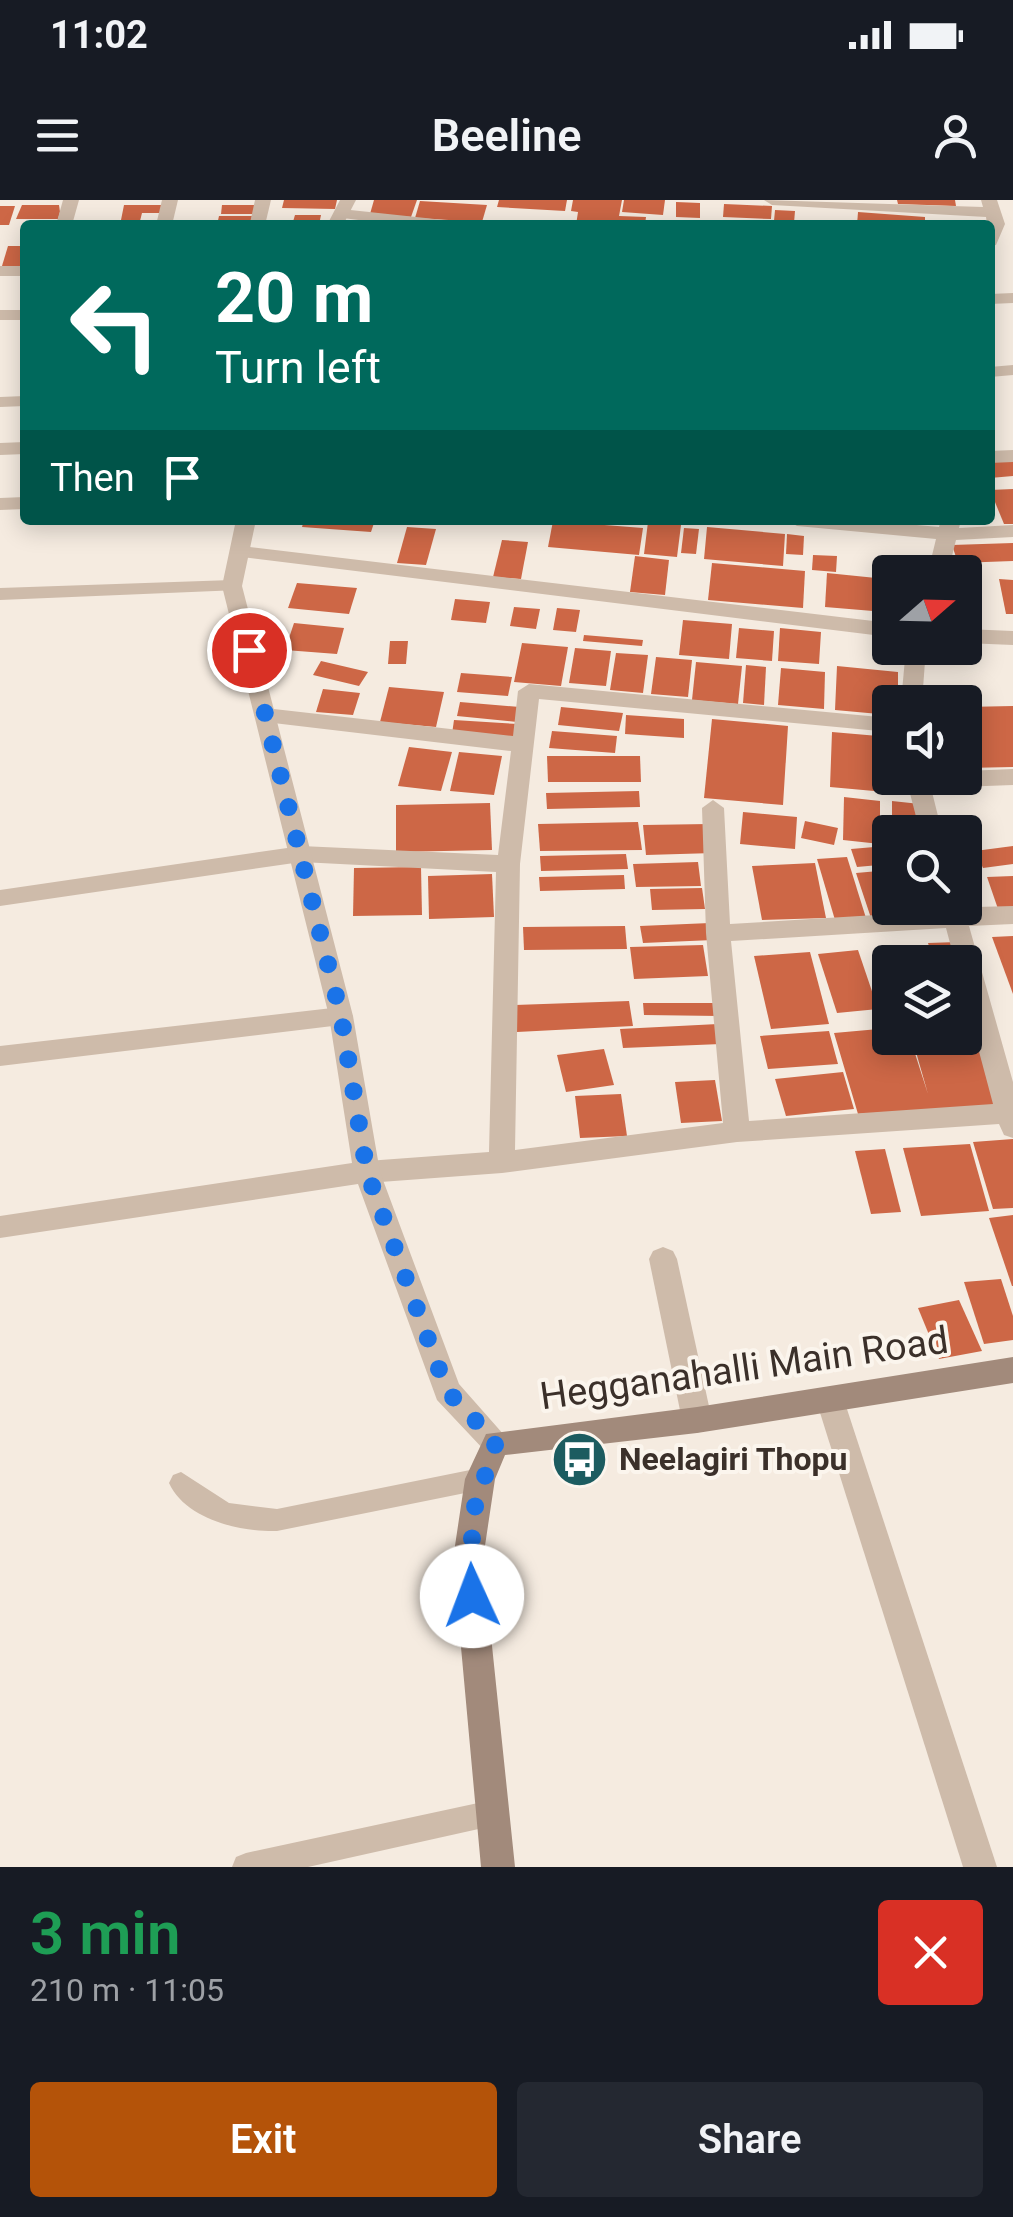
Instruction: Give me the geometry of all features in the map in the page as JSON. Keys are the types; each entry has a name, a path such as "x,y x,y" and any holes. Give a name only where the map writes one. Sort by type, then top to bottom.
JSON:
{"main road":[{"name":"Hegganahalli Main Road","path":"496,1442 697,1420 1013,1370"},
{"path":"496,1442 480,1479 468,1559 498,1867"}],"street":[{"path":"772,200 996,220"},
{"path":"341,213 401,220"},
{"path":"245,525 232,586 341,1016 367,1172 447,1391 496,1442"},
{"path":"907,525 1013,531"},
{"path":"943,555 951,527"},
{"path":"241,552 872,628"},
{"path":"0,594 232,586"},
{"path":"982,637 1013,638"},
{"path":"502,1162 508,864 529,691 872,722"},
{"path":"265,715 523,745"},
{"path":"982,778 1013,777"},
{"path":"713,808 718,934 736,1132"},
{"path":"0,898 301,854 508,864"},
{"path":"982,914 1013,915"},
{"path":"718,934 872,921"},
{"path":"0,1228 367,1172 502,1162 736,1132 1011,1118 957,925"},
{"path":"0,1056 341,1016"},
{"path":"663,1259 697,1420"},
{"path":"830,1400 980,1867"}],"lane":[{"path":"181,1483 201,1504 252,1522 480,1479"},
{"path":"246,1867 288,1862 492,1813"}],"building":[{"path":"284,200 337,200 335,209 282,208"},
{"path":"374,200 417,200 411,217 370,214"},
{"path":"499,200 567,200 565,211 497,207"},
{"path":"573,200 622,200 619,216 646,217 577,220 578,212 571,211"},
{"path":"624,200 665,200 663,215 622,212"},
{"path":"897,200 955,200 956,206 898,204"},
{"path":"420,201 487,205 483,220 415,218"},
{"path":"676,202 700,203 700,218 676,217"},
{"path":"724,204 772,206 771,219 723,217"},
{"path":"22,205 59,205 60,212 58,219 16,219"},
{"path":"124,205 164,205 162,213 142,213 140,220 121,220"},
{"path":"222,205 258,205 257,214 221,214"},
{"path":"0,206 15,206 9,225 0,225"},
{"path":"775,210 795,211 794,220 774,220"},
{"path":"858,212 925,217 925,220 857,220"},
{"path":"295,215 321,215 320,220 294,220"},
{"path":"219,216 252,216 252,220 218,220"},
{"path":"8,246 20,246 20,266 2,266"},
{"path":"1013,459 1013,476 995,478 995,460"},
{"path":"1013,489 1013,524 1004,524 995,502 995,490"},
{"path":"303,525 373,525 371,532"},
{"path":"552,525 643,528 639,555 548,547"},
{"path":"648,525 681,525 677,557 644,554"},
{"path":"407,527 436,529 426,565 397,563"},
{"path":"707,527 785,534 783,566 704,559"},
{"path":"684,528 699,529 696,554 681,553"},
{"path":"787,534 804,536 803,555 786,554"},
{"path":"502,540 528,542 521,579 493,577"},
{"path":"1013,543 1013,561 982,562 982,555 955,555 952,545"},
{"path":"813,555 837,556 836,572 812,570"},
{"path":"635,556 669,560 665,595 630,592"},
{"path":"712,563 805,571 803,608 708,600"},
{"path":"827,573 872,578 872,611 825,607"},
{"path":"999,579 1013,580 1013,614 1006,614"},
{"path":"297,583 357,588 349,614 288,608"},
{"path":"455,599 490,602 486,623 451,620"},
{"path":"514,607 540,609 536,629 510,626"},
{"path":"557,608 580,610 576,632 553,630"},
{"path":"683,620 732,624 729,659 679,655"},
{"path":"294,623 344,628 337,654 285,650"},
{"path":"739,628 774,631 772,661 736,658"},
{"path":"780,628 821,632 819,664 778,661"},
{"path":"584,635 643,640 642,646 583,641"},
{"path":"390,641 408,641 406,664 388,664"},
{"path":"522,643 568,647 561,686 514,682"},
{"path":"575,648 611,651 606,686 569,683"},
{"path":"616,653 648,655 643,693 610,690"},
{"path":"656,657 692,660 688,697 651,694"},
{"path":"321,661 368,672 359,686 313,675"},
{"path":"696,662 742,666 738,704 692,700"},
{"path":"746,665 766,667 764,705 743,703"},
{"path":"837,666 898,672 898,685 872,685 872,713 835,710"},
{"path":"781,668 825,672 824,709 778,705"},
{"path":"461,673 512,677 508,696 457,692"},
{"path":"389,687 444,692 436,727 380,722"},
{"path":"323,689 360,693 353,715 316,712"},
{"path":"460,702 520,707 517,722 457,716"},
{"path":"1013,706 1013,767 982,768 982,707"},
{"path":"561,707 623,713 619,731 558,725"},
{"path":"626,715 684,719 684,738 625,734"},
{"path":"712,719 788,726 783,805 704,798"},
{"path":"454,720 518,724 516,740 452,734"},
{"path":"552,731 617,736 615,753 549,748"},
{"path":"832,732 872,735 872,791 830,787"},
{"path":"409,747 452,752 441,791 398,786"},
{"path":"459,752 502,756 494,795 450,791"},
{"path":"547,756 640,756 641,782 548,782"},
{"path":"639,791 640,807 547,809 546,793"},
{"path":"844,797 880,801 880,815 872,815 872,843 843,840"},
{"path":"892,801 920,804 920,815 892,815"},
{"path":"490,803 492,850 396,852 396,805"},
{"path":"743,812 797,817 795,849 740,844"},
{"path":"805,821 838,828 834,845 801,838"},
{"path":"638,822 642,850 540,851 538,824"},
{"path":"709,824 714,853 646,855 643,825"},
{"path":"1013,846 1013,864 983,868 982,850"},
{"path":"872,847 872,866 857,867 851,849"},
{"path":"626,854 628,869 541,871 540,856"},
{"path":"847,857 866,918 835,920 817,859"},
{"path":"698,862 701,886 636,887 633,864"},
{"path":"815,863 826,918 762,920 752,866"},
{"path":"421,867 422,915 353,916 354,868"},
{"path":"872,872 872,918 871,918 856,873"},
{"path":"492,874 494,917 429,919 428,876"},
{"path":"624,875 625,889 540,891 539,877"},
{"path":"1013,876 1013,908 998,909 987,877"},
{"path":"702,888 705,909 652,910 650,889"},
{"path":"710,923 713,940 643,943 640,926"},
{"path":"625,926 627,949 524,950 523,927"},
{"path":"1013,936 1013,994 992,937"},
{"path":"958,942 959,945 929,945"},
{"path":"703,945 708,976 634,979 630,947"},
{"path":"858,950 872,991 872,1010 837,1013 818,954"},
{"path":"810,952 829,1024 771,1029 754,956"},
{"path":"629,1001 633,1026 517,1032 515,1005"},
{"path":"643,1003 719,1003 719,1016 644,1015"},
{"path":"718,1024 721,1044 623,1048 620,1029"},
{"path":"872,1030 872,1055 915,1055 928,1094 917,1055 982,1055 982,1038 1004,1105 858,1114 834,1033"},
{"path":"829,1031 838,1064 768,1069 760,1036"},
{"path":"604,1049 614,1085 566,1092 557,1055"},
{"path":"843,1072 854,1109 786,1116 775,1079"},
{"path":"715,1080 722,1121 681,1123 675,1082"},
{"path":"621,1094 627,1136 580,1138 575,1096"},
{"path":"1013,1139 1013,1208 993,1209 973,1142"},
{"path":"970,1144 989,1211 921,1216 903,1148"},
{"path":"885,1149 901,1212 871,1214 855,1151"},
{"path":"1013,1215 1013,1286 1012,1286 989,1218"},
{"path":"1001,1279 1013,1316 1013,1340 984,1344 964,1282"},
{"path":"959,1300 982,1351 939,1359 918,1308"}],"place":[{"name":"Neelagiri Thopu","path":"580,1459"}],"route":[{"path":"249,650 341,1016 367,1172 447,1391 496,1442 480,1479 472,1516 468,1559 472,1596"}]}
